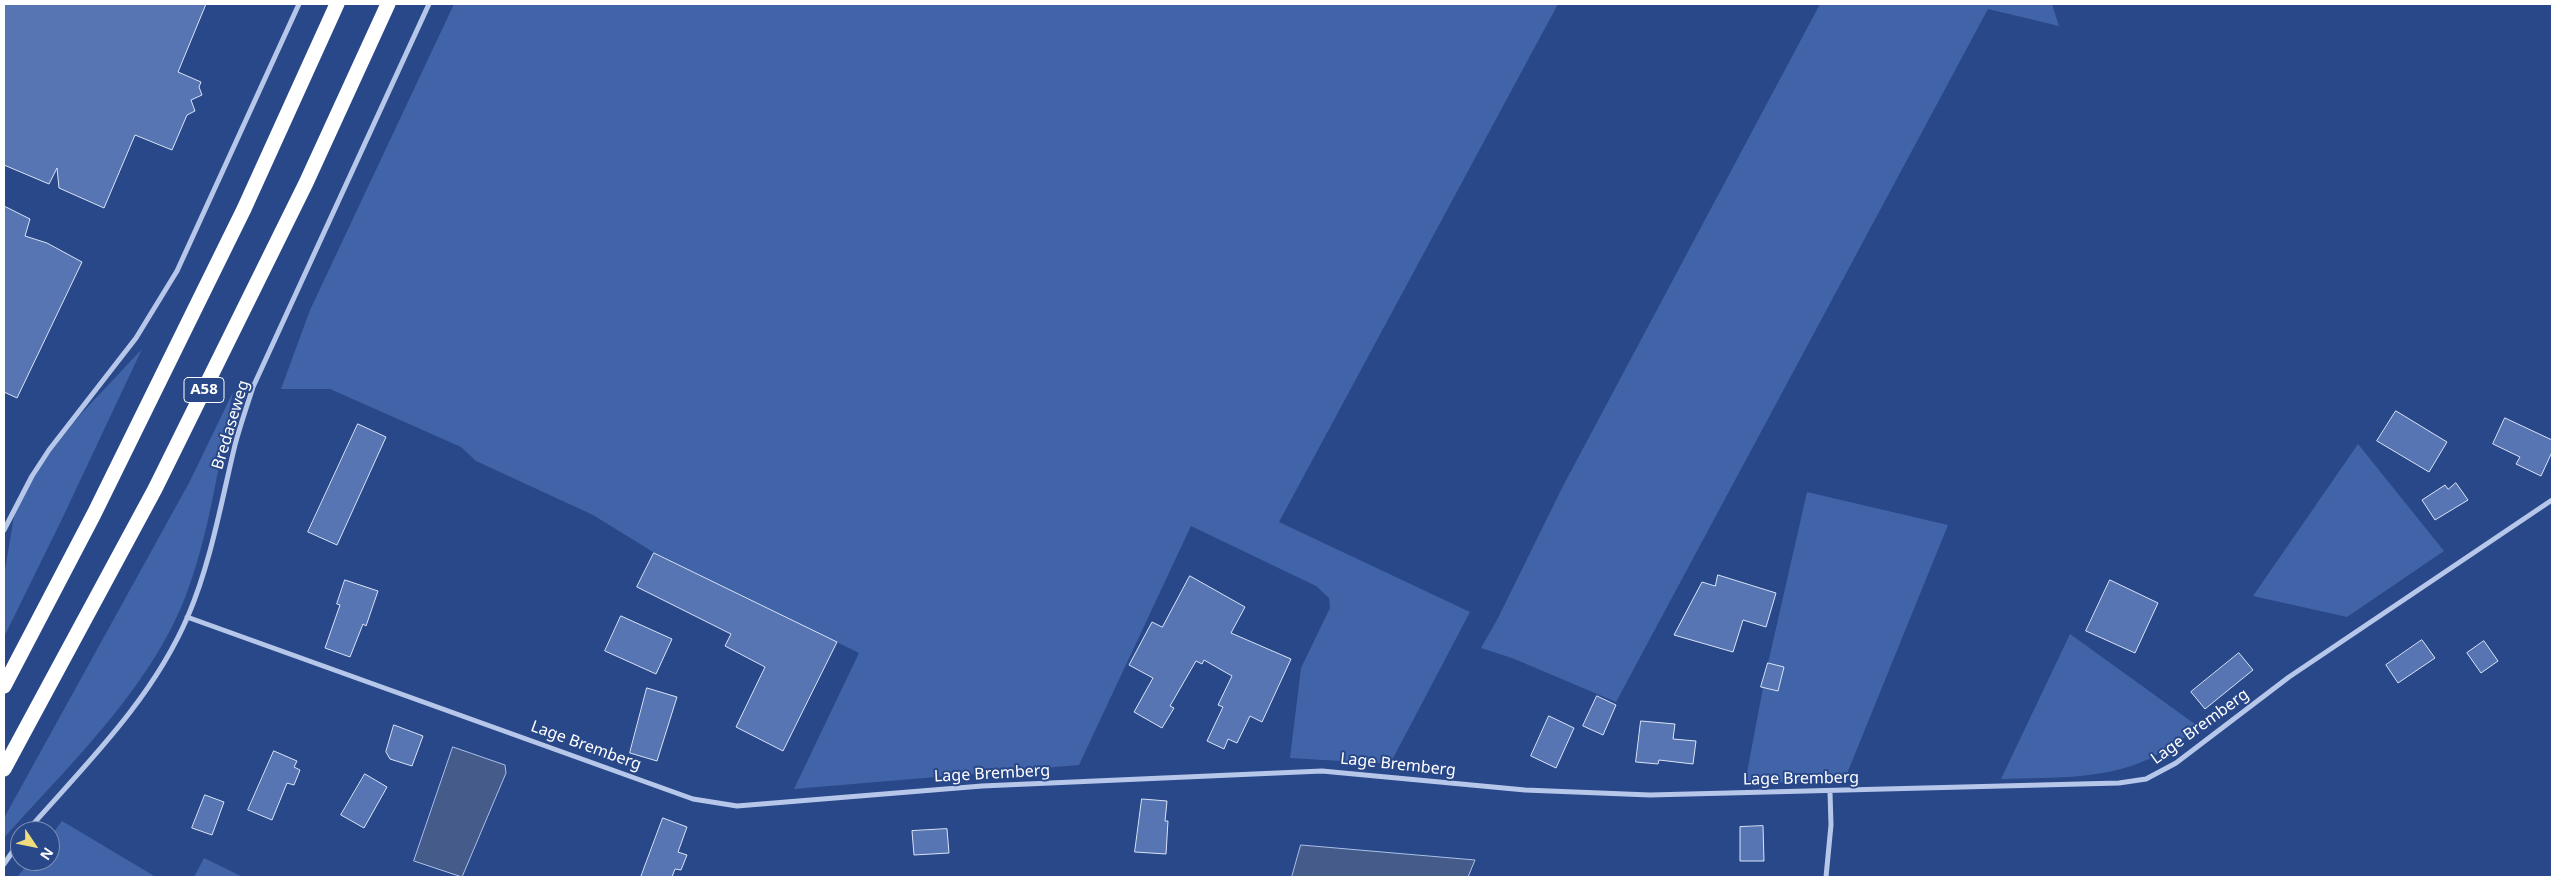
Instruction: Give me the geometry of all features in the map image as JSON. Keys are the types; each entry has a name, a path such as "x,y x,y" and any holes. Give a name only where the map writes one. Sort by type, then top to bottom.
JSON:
{"highway":[{"name":"A58","path":"4,686 94,514 231,236 337,4"},
{"name":"A58","path":"4,769 155,490 306,183 388,4"}],"street":[{"path":"4,530 32,476 49,450 136,338 177,271 298,4"},
{"name":"Bredaseweg","path":"36,821 125,721 158,672 187,617 210,556 236,443 253,387 429,4"},
{"name":"Lage Bremberg","path":"187,617 693,799 737,806 982,786 1322,771 1525,790 1650,795 1830,792 2119,783 2146,779 2176,763 2289,677 2552,500"},
{"path":"1826,877 1831,825 1830,792"}],"shaded area":[{"path":"454,4 1558,4 1279,522 1470,612 1390,764 1290,758 1301,668 1330,608 1329,598 1316,586 1191,526 1079,765 794,789 859,653 653,552 593,515 476,461 461,447 330,389 281,389 310,310"},
{"path":"1820,4 2052,4 2059,26 1988,9 1616,702 1512,658 1481,648 1498,618 1563,486"},
{"path":"142,349 4,637 4,576 15,510 42,463 80,415"},
{"path":"233,392 214,490 197,563 174,623 155,657 109,721 19,821 10,821 10,831 4,838 4,818 190,481"},
{"path":"2358,444 2444,551 2347,617 2253,596"},
{"path":"1807,492 1948,525 1844,781 1745,783 1766,672"},
{"path":"2070,634 2199,727 2165,750 2142,762 2122,769 2083,776 2001,779"},
{"path":"453,747 505,765 506,773 462,877 414,861"},
{"path":"62,821 156,877 17,877 22,871 60,871 60,824"},
{"path":"1301,845 1475,860 1468,877 1292,877"},
{"path":"204,858 243,877 194,877"}],"building":[{"path":"4,4 206,4 178,72 201,82 199,87 202,95 191,100 195,111 187,115 172,150 135,135 104,208 59,188 57,168 49,184 4,165"},
{"path":"4,206 30,219 25,236 47,243 82,262 17,398 4,392"},
{"path":"2396,411 2447,442 2429,472 2377,441"},
{"path":"2505,418 2552,440 2552,452 2541,476 2516,464 2520,457 2493,444"},
{"path":"358,424 386,437 337,545 308,532"},
{"path":"2456,483 2468,500 2435,520 2422,500 2445,485 2448,489"},
{"path":"654,553 837,642 783,751 736,727 765,667 725,646 731,634 637,587"},
{"path":"1718,575 1776,593 1766,627 1743,620 1733,652 1674,635 1702,582 1715,586"},
{"path":"1190,576 1245,607 1231,633 1291,659 1262,722 1250,716 1237,743 1228,739 1224,749 1207,741 1223,707 1218,705 1232,676 1204,660 1202,664 1196,661 1170,706 1174,708 1162,728 1134,712 1153,678 1129,665 1152,622 1162,627"},
{"path":"345,580 378,591 366,626 363,624 350,657 325,648 340,605 337,604"},
{"path":"2110,580 2158,603 2135,653 2086,631"},
{"path":"621,616 672,639 656,674 605,651"},
{"path":"2422,640 2435,658 2398,683 2386,665"},
{"path":"2484,641 2498,661 2481,673 2467,653"},
{"path":"2239,653 2253,670 2205,709 2191,692"},
{"path":"1768,663 1784,667 1778,691 1761,687"},
{"path":"647,688 677,697 657,761 630,753"},
{"path":"1597,696 1616,705 1603,735 1583,726"},
{"path":"1549,716 1574,728 1556,768 1531,756"},
{"path":"1641,721 1675,724 1673,739 1696,741 1693,764 1659,760 1658,764 1636,762"},
{"path":"394,725 423,736 412,766 390,759 386,752"},
{"path":"274,751 297,761 294,767 300,770 294,785 287,783 272,820 248,810"},
{"path":"365,774 387,787 364,828 341,815"},
{"path":"205,795 224,802 212,835 192,828"},
{"path":"1142,799 1167,801 1165,821 1168,821 1166,854 1135,852"},
{"path":"663,818 687,827 678,852 687,855 681,870 675,869 672,877 641,877"},
{"path":"1763,826 1764,861 1740,861 1740,827"},
{"path":"947,829 949,853 914,855 912,831"}]}
